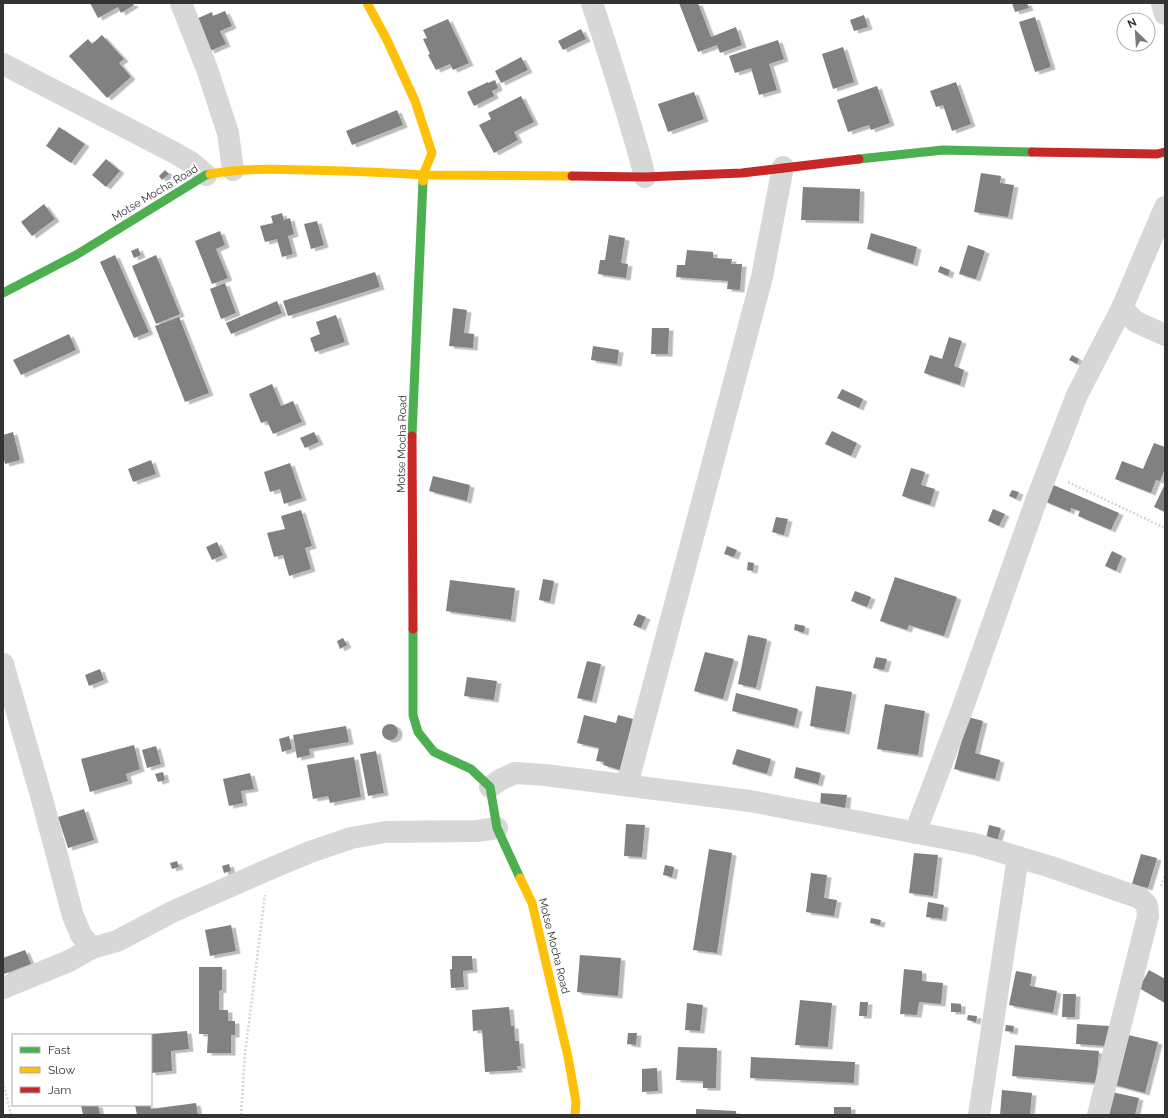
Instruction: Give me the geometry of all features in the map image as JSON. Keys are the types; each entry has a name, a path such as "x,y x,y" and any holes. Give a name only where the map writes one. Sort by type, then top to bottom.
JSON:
{"street":[{"path":"181,3 207,69 228,133 233,170"},
{"path":"367,3 387,40 415,101 432,153 423,175 645,177 742,173 783,167 943,150 1156,154 1165,152"},
{"path":"592,3 620,85 645,177"},
{"path":"1162,3 1165,14"},
{"path":"3,64 173,152 192,163 206,176"},
{"path":"627,785 762,277 783,167"},
{"name":"Motse Mocha Road","path":"3,294 76,255 206,176 233,170 258,169 372,171 423,175 412,439 414,715 418,732 434,752 471,769 490,787 497,828 532,903 568,1057 576,1102 575,1115"},
{"path":"915,833 963,707 1047,472 1078,395 1122,308 1165,207"},
{"path":"1122,308 1136,322 1165,335"},
{"path":"3,664 42,800 72,916 81,935 92,948"},
{"path":"490,787 500,780 515,773 545,775 750,801 974,844 1018,857 1140,898 1147,905 1148,916 1098,1115"},
{"path":"3,988 69,961 92,948 118,941 174,911 265,871 310,852 351,838 386,832 477,831 497,828"},
{"path":"979,1115 1018,857"}],"path":[{"path":"1047,472 1165,528"},
{"path":"241,1115 245,1054 266,883 265,871"},
{"path":"3,1082 11,1115"}],"building":[{"path":"90,3 132,3 134,5 121,13 118,7 98,18"},
{"path":"679,3 698,3 711,37 736,27 742,45 720,53 717,45 698,52"},
{"path":"1012,3 1027,3 1029,8 1015,12"},
{"path":"225,11 232,26 220,31 226,44 210,51 196,19 212,12 213,16"},
{"path":"864,15 868,27 854,31 850,20"},
{"path":"1035,17 1051,67 1035,72 1019,22"},
{"path":"448,19 469,63 453,70 450,64 436,70 428,55 430,54 423,39 427,38 423,30"},
{"path":"581,29 586,39 563,50 558,41"},
{"path":"102,35 124,59 119,63 131,77 107,98 69,56 88,39 92,44"},
{"path":"778,40 784,59 769,64 777,90 759,95 751,68 735,73 729,56"},
{"path":"843,47 854,82 833,89 822,54"},
{"path":"521,57 528,70 501,83 495,71"},
{"path":"495,80 498,88 492,91 494,96 474,106 467,92"},
{"path":"956,82 971,124 952,131 943,105 936,107 930,91"},
{"path":"877,86 890,123 871,130 869,125 848,132 837,100"},
{"path":"694,92 704,119 668,132 658,104"},
{"path":"521,96 534,122 514,132 518,140 494,153 479,125 491,119 488,113"},
{"path":"397,110 403,125 352,145 346,131"},
{"path":"59,127 85,144 71,163 46,146"},
{"path":"106,159 120,171 106,187 92,175"},
{"path":"165,170 169,174 162,180 159,176"},
{"path":"981,173 1001,176 1000,183 1014,185 1008,217 974,212"},
{"path":"803,187 860,189 859,221 801,220"},
{"path":"44,204 55,219 32,236 21,222"},
{"path":"282,213 284,220 290,218 294,234 288,236 293,254 282,257 277,239 265,242 260,226 273,223 271,216"},
{"path":"317,221 324,245 311,249 304,224"},
{"path":"220,231 225,245 216,249 228,278 212,284 195,241"},
{"path":"871,233 917,247 913,264 867,249"},
{"path":"609,235 625,238 621,263 628,264 626,278 598,274 600,260 605,260"},
{"path":"968,245 985,251 976,279 959,274"},
{"path":"138,248 141,255 134,258 131,251"},
{"path":"687,250 713,252 713,258 732,259 731,264 742,264 740,290 727,289 728,281 676,277 677,265 685,265"},
{"path":"115,255 149,332 134,338 100,262"},
{"path":"156,255 180,314 156,324 132,266"},
{"path":"940,266 950,270 948,276 938,272"},
{"path":"375,272 380,287 288,316 283,301"},
{"path":"225,283 236,313 221,319 210,289"},
{"path":"277,301 282,313 231,334 226,323"},
{"path":"453,308 467,310 464,333 474,334 473,348 449,346"},
{"path":"336,315 345,342 315,352 310,338 320,334 316,322"},
{"path":"179,317 209,393 185,402 155,326"},
{"path":"652,328 669,328 668,354 651,354"},
{"path":"69,334 76,350 21,375 13,360"},
{"path":"949,337 962,341 954,366 964,370 960,385 924,373 930,355 942,359"},
{"path":"593,346 619,350 617,364 591,360"},
{"path":"1072,355 1079,359 1077,364 1069,360"},
{"path":"272,384 281,406 293,401 302,422 273,434 267,421 261,423 249,394"},
{"path":"842,389 863,399 859,408 837,398"},
{"path":"832,431 857,443 851,456 825,444"},
{"path":"13,432 20,460 5,464 3,456 3,435"},
{"path":"314,432 319,442 305,448 300,438"},
{"path":"1154,443 1165,447 1165,468 1160,481 1156,480 1151,493 1115,479 1122,461 1143,469"},
{"path":"151,460 156,474 133,482 128,469"},
{"path":"290,463 302,498 284,504 280,489 270,492 264,472"},
{"path":"911,468 925,472 921,485 935,489 930,505 902,496"},
{"path":"433,476 470,485 467,501 429,491"},
{"path":"1051,484 1119,513 1111,530 1078,516 1080,511 1071,508 1070,512 1044,501"},
{"path":"1165,484 1165,512 1154,507"},
{"path":"1012,490 1019,492 1016,499 1009,496"},
{"path":"993,509 1005,514 999,526 988,521"},
{"path":"301,510 312,546 305,548 311,569 289,576 283,555 274,557 267,533 285,529 281,516"},
{"path":"776,517 788,519 784,535 772,532"},
{"path":"217,542 223,555 212,560 206,547"},
{"path":"727,546 737,550 734,557 724,554"},
{"path":"1112,551 1122,556 1116,571 1105,566"},
{"path":"748,562 754,563 753,571 747,570"},
{"path":"895,577 957,597 944,636 909,625 907,630 880,621"},
{"path":"543,579 554,581 550,602 539,600"},
{"path":"450,580 515,588 511,620 446,611"},
{"path":"855,591 871,597 867,607 851,601"},
{"path":"638,614 646,617 641,628 633,625"},
{"path":"795,624 805,626 804,633 794,630"},
{"path":"748,635 767,639 756,688 738,684"},
{"path":"343,638 347,645 340,649 337,641"},
{"path":"705,652 734,659 723,699 694,691"},
{"path":"876,657 887,659 884,670 873,668"},
{"path":"587,661 601,664 592,701 577,698"},
{"path":"100,669 104,680 89,686 85,675"},
{"path":"467,677 497,681 494,700 464,696"},
{"path":"816,686 852,692 845,732 810,726"},
{"path":"736,693 798,709 794,726 732,711"},
{"path":"885,704 925,711 918,755 877,749"},
{"path":"584,715 616,723 618,715 633,719 620,770 603,765 604,762 596,761 599,748 577,743"},
{"path":"968,717 983,721 975,753 1000,760 995,779 954,769"},
{"path":"390,724 396,726 398,732 396,738 390,740 384,738 382,732 384,726"},
{"path":"346,726 349,742 309,749 310,755 297,758 293,735"},
{"path":"289,736 292,749 282,752 279,739"},
{"path":"134,745 140,769 126,774 128,781 90,792 81,759"},
{"path":"156,746 161,764 147,768 142,750"},
{"path":"737,749 771,759 767,774 732,764"},
{"path":"376,751 384,793 368,796 360,754"},
{"path":"354,757 361,797 330,803 328,796 313,799 307,765"},
{"path":"796,767 821,773 818,784 794,778"},
{"path":"163,772 165,780 158,782 155,774"},
{"path":"250,773 254,789 241,791 243,803 229,806 223,779"},
{"path":"821,793 847,795 845,809 820,807"},
{"path":"84,809 94,840 68,848 58,817"},
{"path":"626,824 645,825 642,857 624,856"},
{"path":"989,825 1001,828 997,841 986,839"},
{"path":"709,849 732,853 717,953 693,950"},
{"path":"914,853 938,855 933,896 909,893"},
{"path":"1141,854 1157,858 1148,888 1132,884"},
{"path":"177,861 179,867 172,869 170,863"},
{"path":"229,864 231,871 224,873 222,866"},
{"path":"665,865 674,867 672,877 663,875"},
{"path":"811,873 827,875 824,898 837,900 834,916 806,912"},
{"path":"928,902 944,905 942,919 926,917"},
{"path":"871,918 881,920 880,925 870,923"},
{"path":"231,925 236,951 210,956 205,930"},
{"path":"25,950 31,964 4,974 3,958"},
{"path":"580,955 621,958 618,996 577,992"},
{"path":"452,956 472,956 473,970 463,971 464,987 451,988 450,969 452,969"},
{"path":"199,967 222,967 222,990 219,991 219,1010 228,1010 228,1021 235,1021 235,1035 231,1035 231,1053 207,1053 208,1034 199,1034"},
{"path":"904,969 922,971 922,981 943,983 941,1004 919,1002 917,1015 900,1014"},
{"path":"1149,970 1165,979 1165,1003 1139,988"},
{"path":"1016,971 1032,974 1030,986 1057,991 1053,1013 1009,1005"},
{"path":"1063,994 1076,994 1075,1017 1062,1017"},
{"path":"800,1000 832,1003 828,1047 795,1045"},
{"path":"860,1002 868,1002 867,1016 859,1016"},
{"path":"687,1003 703,1005 700,1031 685,1030"},
{"path":"951,1003 961,1004 961,1012 951,1012"},
{"path":"509,1007 511,1026 514,1026 515,1041 519,1041 521,1066 517,1066 518,1070 485,1072 482,1030 473,1031 472,1010"},
{"path":"968,1015 977,1016 976,1022 967,1020"},
{"path":"1077,1024 1109,1026 1107,1046 1076,1044"},
{"path":"1006,1025 1014,1026 1013,1032 1005,1031"},
{"path":"187,1031 189,1049 171,1051 172,1071 152,1073 151,1034"},
{"path":"628,1033 637,1033 636,1045 627,1044"},
{"path":"1124,1034 1158,1042 1145,1093 1111,1084"},
{"path":"1015,1045 1099,1051 1096,1083 1012,1076"},
{"path":"678,1047 717,1048 716,1088 703,1088 703,1081 676,1080"},
{"path":"751,1057 855,1062 854,1083 750,1078"},
{"path":"657,1068 658,1091 642,1092 642,1069"},
{"path":"1002,1090 1032,1093 1030,1115 1000,1115"},
{"path":"1107,1091 1139,1098 1135,1115 1101,1115"},
{"path":"196,1103 198,1115 137,1115 135,1106 150,1106 151,1109"},
{"path":"81,1106 98,1106 100,1114 83,1115"},
{"path":"834,1107 851,1107 851,1115 834,1115"},
{"path":"696,1109 736,1111 736,1115 696,1115"}],"traffic: fast":[{"path":"859,159 943,150 1032,152"},
{"path":"3,293 76,255 206,175 210,174"},
{"path":"412,436 423,181"},
{"path":"413,629 413,715 418,732 434,752 471,769 490,787 497,828 520,878"}],"traffic: slow":[{"path":"367,3 387,40 415,101 432,153 423,175 572,176"},
{"path":"210,174 258,169 351,171 423,175 423,181"},
{"path":"520,878 532,903 568,1057 576,1102 575,1115"}],"traffic: jam":[{"path":"1032,152 1157,154 1165,152"},
{"path":"572,176 645,177 742,173 859,159"},
{"path":"412,436 413,629"}]}
